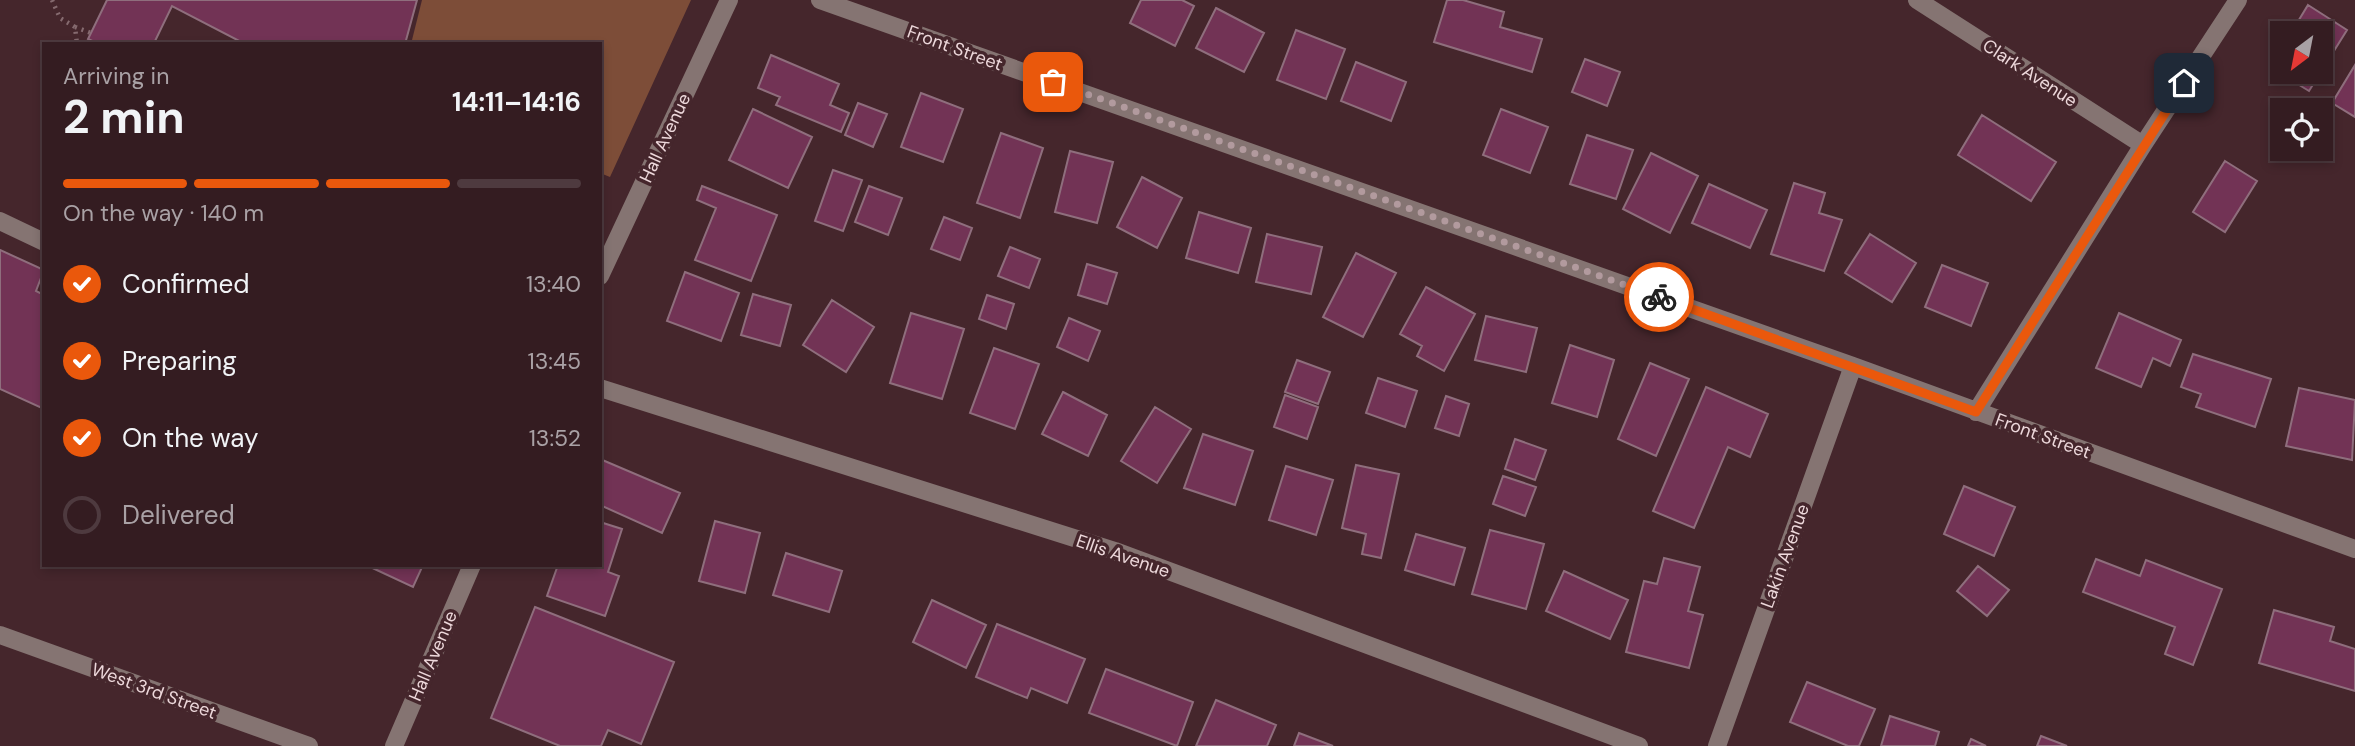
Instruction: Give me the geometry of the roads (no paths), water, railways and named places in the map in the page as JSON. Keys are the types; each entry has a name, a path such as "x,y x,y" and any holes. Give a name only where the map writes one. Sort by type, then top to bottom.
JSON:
{"street":[{"name":"Hall Avenue","path":"602,272 730,0"},
{"name":"Front Street","path":"820,0 1853,366 2355,549"},
{"name":"Clark Avenue","path":"1917,0 2143,145"},
{"path":"1976,412 2143,145 2238,0"},
{"path":"0,221 42,241"},
{"name":"Lakin Avenue","path":"1717,746 1853,366"},
{"name":"Ellis Avenue","path":"602,389 1115,551 1639,746"},
{"name":"Hall Avenue","path":"394,746 471,567"},
{"name":"West 3rd Street","path":"0,635 309,746"}]}
